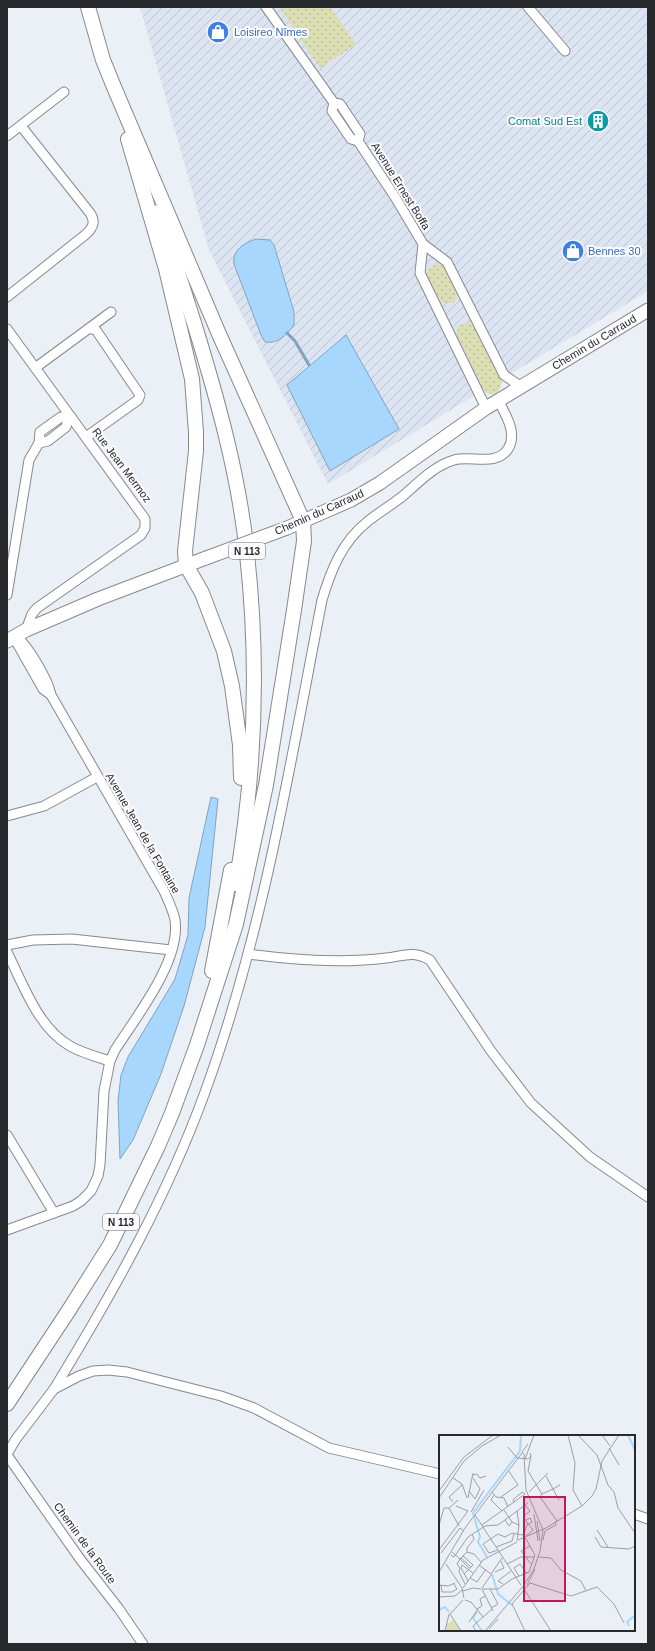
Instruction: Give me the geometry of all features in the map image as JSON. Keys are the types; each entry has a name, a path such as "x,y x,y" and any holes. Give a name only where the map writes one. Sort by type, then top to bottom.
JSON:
{"main road":[{"name":"N 113","path":"9,1402 110,1245 158,1146 172,1113 202,1029 228,927 247,815 252,731 253,692 251,597 247,552 238,495 217,399 168,240 114,87 91,35 81,7"},
{"name":"N 113","path":"88,7 103,60"},
{"path":"114,87 219,334 303,521 304,541 266,786 236,924 202,1029"},
{"path":"114,87 166,269 192,379 196,452 185,551 186,565 202,593 224,651 232,686 240,745 241,768 239,812 234,856 202,1029"}],"street":[{"name":"Avenue Ernest Boffa","path":"266,7 334,103 332,111 351,139 358,142 395,196 423,244"},
{"path":"528,7 565,51"},
{"path":"7,136 64,92"},
{"path":"7,296 86,235 94,224 90,213 21,126"},
{"path":"423,244 447,262 504,375 520,386"},
{"path":"423,244 420,274 486,408"},
{"name":"Chemin du Carraud","path":"16,636 98,599 287,528 352,500 380,483 498,400 648,310"},
{"path":"35,368 111,312"},
{"name":"Rue Jean Mermoz","path":"7,329 69,417 86,437 144,514 145,519 145,528 141,535 38,608 16,636"},
{"path":"86,437 138,400 140,395 96,330 88,329"},
{"path":"7,1455 16,1439 54,1389 112,1291 154,1212 176,1165 205,1093 248,954 276,840 322,600 333,566 357,531 399,499 434,469 455,460 485,460 496,458 508,450 512,439 511,430 509,422 498,400"},
{"path":"7,595 28,464 37,445 40,432 60,417 69,417"},
{"name":"Avenue Jean de la Fontaine","path":"7,1230 74,1206 91,1190 98,1176 100,1165 103,1106 110,1061 124,1036 155,990 171,950 175,930 175,920 164,891 51,695 46,679 27,648 16,636"},
{"path":"7,816 44,806 97,777"},
{"path":"7,945 33,940 66,939 171,950"},
{"path":"7,952 42,1020 52,1032 71,1047 110,1061"},
{"path":"248,954 288,959 327,960 368,960 421,954 430,960 491,1051 531,1103 590,1158 648,1197"},
{"path":"7,1135 54,1213"},
{"path":"54,1389 79,1376 93,1371 108,1370 127,1372 221,1396 254,1408 329,1448 439,1474"},
{"name":"Chemin de la Route","path":"7,1455 80,1559 119,1609 143,1644"},
{"path":"635,1514 648,1519"}],"shaded area":[{"path":"140,7 648,7 648,291 328,484 209,250"}],"green space":[{"path":"279,7 330,7 356,45 320,68"},
{"path":"436,264 443,266 457,290 457,297 453,303 440,303 427,277 428,269"},
{"path":"468,322 474,325 502,381 499,390 494,394 488,394 485,392 456,334 459,325"}],"water":[{"path":"256,239 270,240 274,245 294,312 294,325 282,338 274,342 265,342 261,335 234,264 237,251 243,245"},
{"path":"346,335 399,429 330,471 287,385"},
{"path":"211,797 218,799 205,927 184,1006 161,1074 133,1140 120,1159 118,1101 121,1075 128,1057 175,979 188,935 189,898"}],"waterway":[{"path":"287,333 295,341 309,365"}],"place":[{"name":"Loisireo Nîmes","path":"218,32"},
{"name":"Comat Sud Est","path":"598,121"},
{"name":"Bennes 30","path":"573,251"}]}
